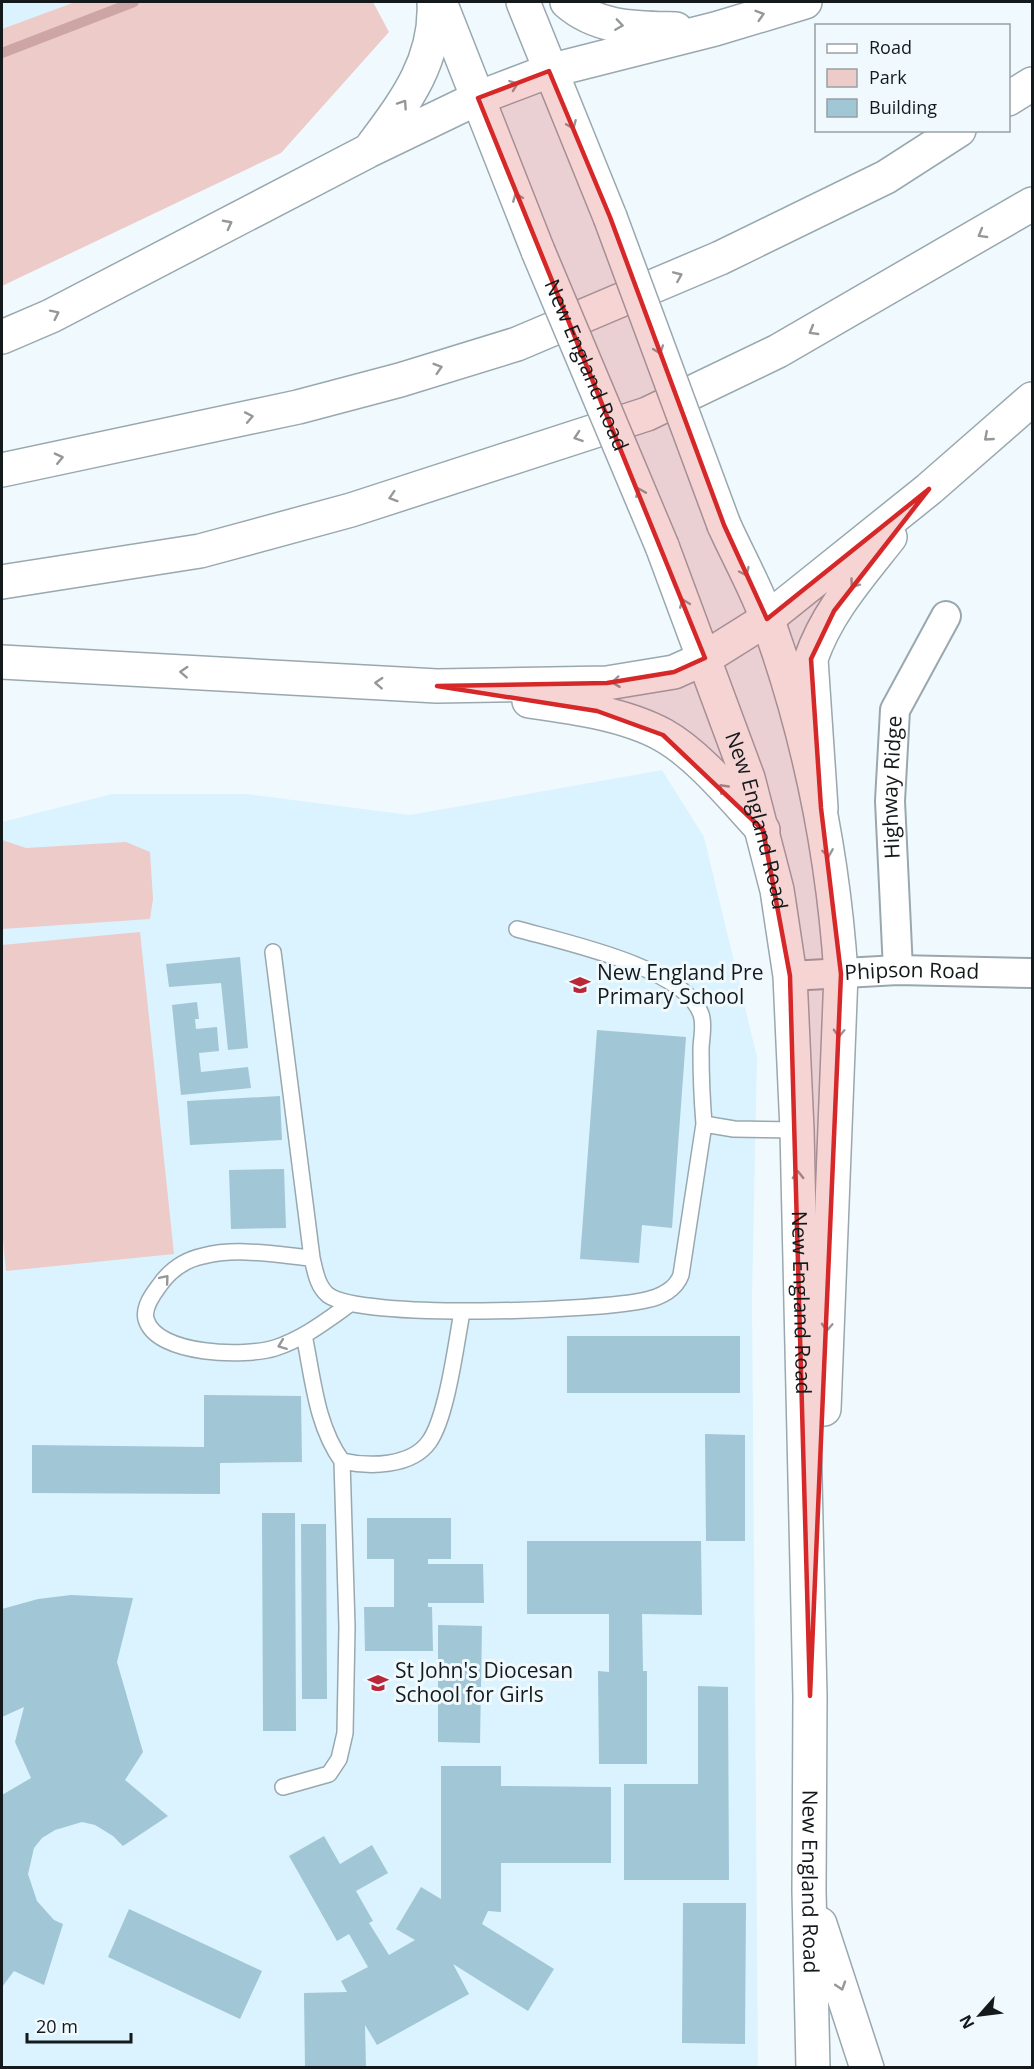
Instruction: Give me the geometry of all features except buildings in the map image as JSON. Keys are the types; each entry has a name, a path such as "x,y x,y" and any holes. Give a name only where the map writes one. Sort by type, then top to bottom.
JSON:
{"main road":[{"path":"368,151 404,104 419,78 432,41 434,2"},
{"name":"New England Road","path":"440,2 538,251 662,546 705,658 764,830 790,976 797,1130 810,1696 809,1891 813,2067"},
{"name":"New England Road","path":"523,2 610,217 724,525 767,619 799,720 821,808 837,908 841,974 810,1696"},
{"path":"567,2 579,12 598,22 646,28 715,29"},
{"path":"2,337 51,316 368,151 478,98 549,71 715,29 805,2"},
{"path":"1010,98 1032,84"},
{"path":"2,470 298,407 400,380 517,344 720,258 886,177 956,132"},
{"path":"2,582 200,551 351,510 647,414 778,351 1032,204"},
{"path":"2,662 437,686 608,683 674,672 705,658 767,619 929,489 1032,399"},
{"path":"821,808 811,676 811,659 817,641 865,568 929,489"},
{"path":"437,686 597,711 663,735 687,753 764,830"},
{"path":"801,1294 821,1288 831,1248"},
{"path":"809,1891 867,2067"}],"street":[{"name":"Highway Ridge","path":"898,970 890,801 895,710 946,616"},
{"name":"Phipson Road","path":"790,976 898,970 1032,973"}],"lane":[{"path":"273,952 312,1258 318,1282 328,1294 350,1304 462,1312 613,1305 648,1300 677,1285 704,1124 701,1057 704,1026 700,1013 692,998 642,966 517,928"},
{"path":"704,1124 734,1129 797,1130"},
{"path":"312,1258 228,1252 188,1260 173,1269 154,1292 146,1308 146,1318 150,1327 159,1336 184,1348 244,1354 275,1348 304,1335 350,1304"},
{"path":"342,1461 359,1465 387,1464 407,1457 428,1443 443,1407 462,1312"},
{"path":"283,1787 329,1774 339,1759 345,1733 347,1627 342,1461 330,1444 320,1415 304,1335"}],"highlighted area":[{"path":"549,71 610,217 724,525 767,619 929,489 834,611 811,659 821,808 841,974 810,1696 790,976 763,830 663,735 597,711 437,686 607,683 674,672 705,658 478,98"}],"shaded area":[{"path":"2,2 75,2 2,29"},
{"name":"St John's Diocesan School for Girls","path":"662,770 704,837 757,1057 752,1298 758,2067 2,2068 2,822 112,794 246,794 410,815"}],"green space":[{"path":"75,2 373,2 389,32 281,153 2,286 2,29"},
{"path":"2,840 26,848 126,842 150,852 153,899 150,919 2,929"},
{"path":"140,932 174,1254 6,1271 2,1228 2,945"}],"waterway":[{"path":"2,53 134,2"}],"place":[{"name":"New England Pre Primary School","path":"580,985"},
{"name":"St John's Diocesan School for Girls","path":"378,1683"}]}
